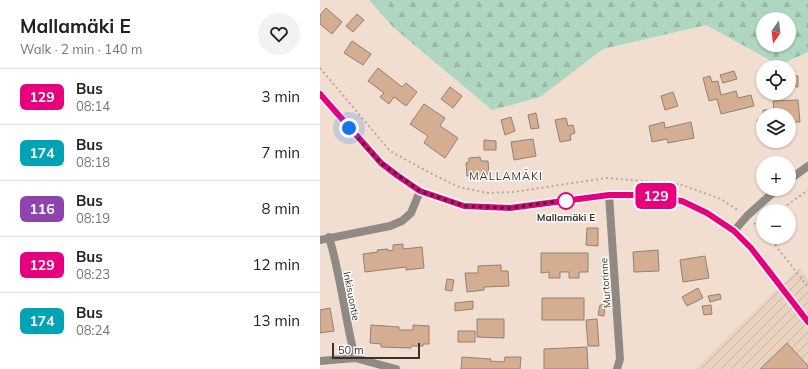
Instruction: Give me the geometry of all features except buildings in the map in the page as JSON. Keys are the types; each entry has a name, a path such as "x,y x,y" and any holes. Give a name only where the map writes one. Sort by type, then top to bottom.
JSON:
{"main road":[{"path":"320,94 381,163 420,191 464,206 510,208 609,195 645,195 682,201 707,213 734,231 751,248 808,322"}],"street":[{"path":"796,175 808,166"},
{"path":"320,240 390,226 402,221 411,213 420,191"},
{"name":"Murtorinne","path":"609,195 620,359 617,369"},
{"path":"734,231 746,216 769,196"},
{"name":"Inkisuontie","path":"329,238 335,256 355,358"},
{"path":"320,361 355,358 396,369"}],"path":[{"path":"320,68 390,151 459,187 487,193 513,192 607,178 679,184 721,199 746,216 756,225"},
{"path":"789,204 808,190"},
{"path":"774,244 808,287"}],"shaded area":[{"path":"799,268 808,279 808,369 695,369"}],"green space":[{"path":"369,0 808,0 808,52 790,60 770,60 706,25 603,49 540,97 492,110 393,27"}],"bus line":[{"name":"129","path":"320,94 381,163 420,191 464,206 510,208 609,195 645,195 682,201 707,213 734,231 751,248 808,322"}],"place":[{"name":"Mallamäki E","path":"566,201"}],"district":[{"name":"MALLAMÄKI","path":"506,176"}],"route":[{"path":"349,128 381,163 420,191 464,206 510,208 567,200 566,201"}]}
